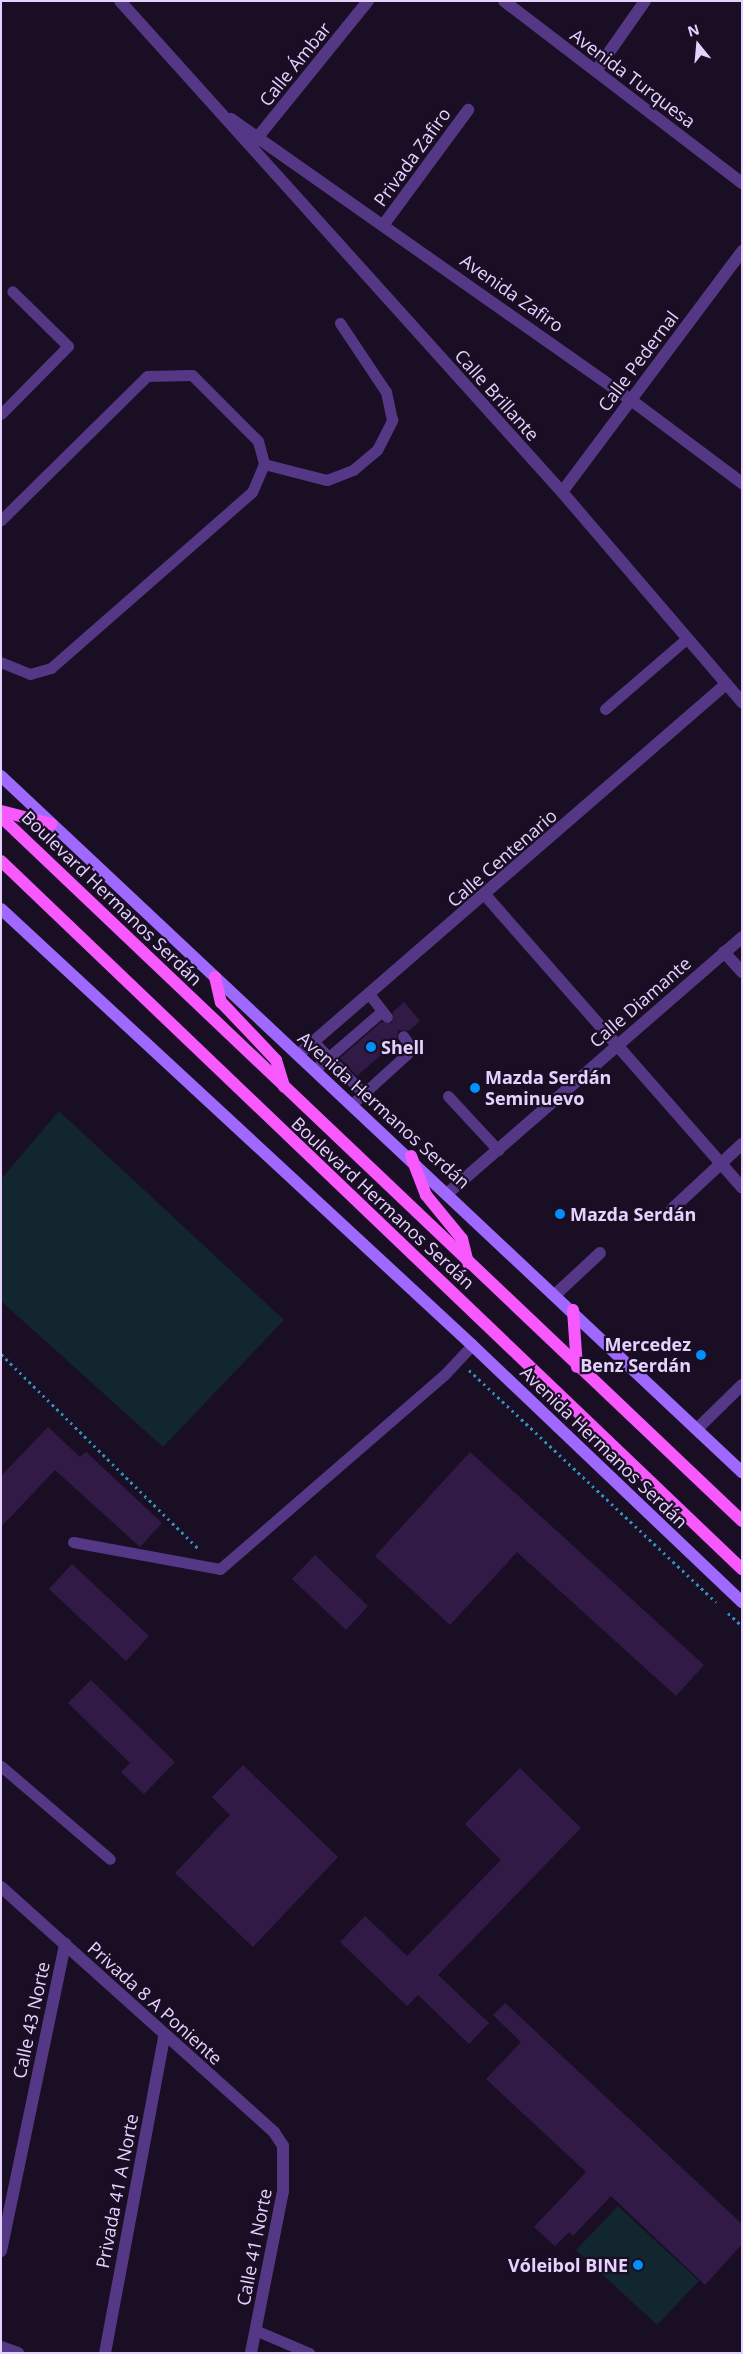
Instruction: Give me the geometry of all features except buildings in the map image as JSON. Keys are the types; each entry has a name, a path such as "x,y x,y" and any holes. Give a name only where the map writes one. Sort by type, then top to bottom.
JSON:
{"main road":[{"name":"Avenida Hermanos Serdán","path":"1,776 314,1070 449,1192 742,1472"},
{"path":"1,811 51,824"},
{"name":"Boulevard Hermanos Serdán","path":"1,817 577,1367 742,1521"},
{"name":"Boulevard Hermanos Serdán","path":"1,861 742,1569"},
{"name":"Avenida Hermanos Serdán","path":"1,909 472,1345 742,1602"},
{"path":"215,977 221,1002 276,1060 284,1087"},
{"path":"410,1156 426,1196 462,1240 468,1263"},
{"path":"573,1310 577,1367"}],"street":[{"name":"Calle Brillante","path":"120,1 224,115 248,148 562,492 725,685 742,702"},
{"name":"Calle Ámbar","path":"248,148 368,1"},
{"name":"Avenida Turquesa","path":"504,1 742,183"},
{"path":"596,71 645,1"},
{"name":"Privada Zafiro","path":"384,224 468,110"},
{"name":"Calle Brillante","path":"224,115 258,136"},
{"name":"Avenida Zafiro","path":"258,136 631,400 742,483"},
{"name":"Calle Pedernal","path":"562,492 742,252"},
{"name":"Calle Centenario","path":"298,1055 486,896 725,685"},
{"path":"486,896 742,1187"},
{"name":"Calle Diamante","path":"449,1192 742,937"},
{"path":"724,952 742,972"},
{"path":"672,1209 742,1144"},
{"path":"556,1294 600,1253"},
{"path":"697,1429 742,1385"},
{"name":"Privada 8 A Poniente","path":"1,1887 164,2037 274,2132 283,2146"},
{"name":"Calle 43 Norte","path":"1,2250 65,1944"},
{"name":"Privada 41 A Norte","path":"105,2353 164,2037"},
{"name":"Calle 41 Norte","path":"251,2353 283,2191 283,2146"},
{"path":"1,2347 18,2353"}],"lane":[{"path":"1,414 68,346 12,291"},
{"path":"264,464 327,480 354,470 376,450 392,420 386,392 340,323"},
{"path":"1,520 147,376 192,375 258,441 264,464 252,492 51,668 30,674 1,662"},
{"path":"605,709 686,639"},
{"path":"314,1070 385,1014 369,994"},
{"path":"352,1104 410,1051 403,1036"},
{"path":"314,1042 364,1094"},
{"path":"448,1096 498,1150"},
{"path":"73,1542 220,1569 472,1345"},
{"path":"1,1766 110,1859"},
{"path":"256,2330 309,2353"}],"path":[{"path":"1,1354 220,1569"},
{"path":"457,1359 742,1626"}],"shaded area":[{"path":"59,1111 284,1320 163,1447 1,1301 1,1179"},
{"name":"Vóleibol BINE","path":"618,2206 699,2281 657,2325 576,2250"}],"place":[{"name":"Shell","path":"371,1047"},
{"name":"Mazda Serdán Seminuevo","path":"475,1088"},
{"name":"Mazda Serdán","path":"560,1214"},
{"name":"Mercedez Benz Serdán","path":"701,1355"},
{"name":"Vóleibol BINE","path":"638,2265"}]}
